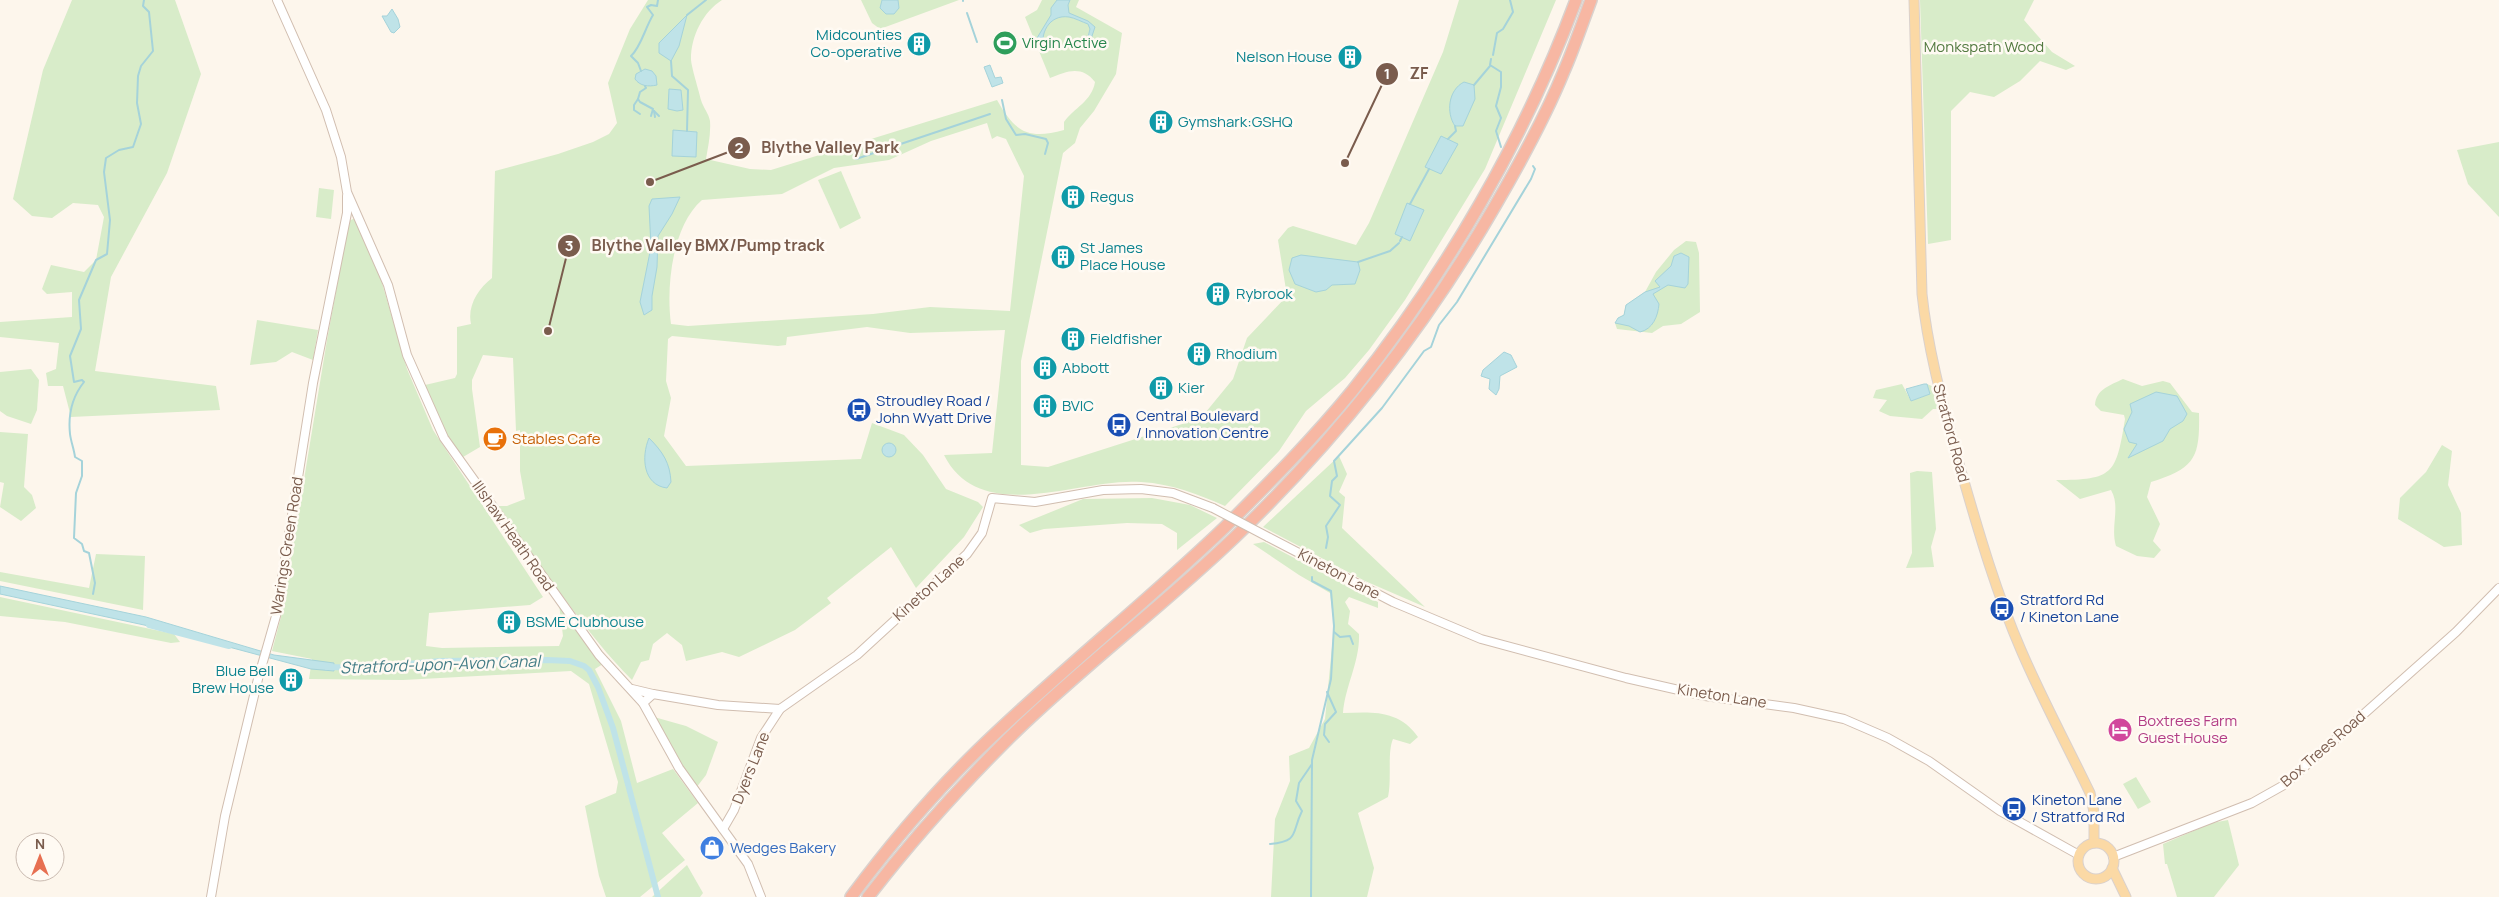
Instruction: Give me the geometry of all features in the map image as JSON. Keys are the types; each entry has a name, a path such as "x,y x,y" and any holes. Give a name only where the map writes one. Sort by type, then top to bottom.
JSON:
{"highway":[{"path":"851,897 882,855 976,752 1223,528 1283,468 1351,392 1390,342 1436,273 1488,188 1541,82 1576,0"},
{"path":"868,897 927,825 1009,739 1234,537 1293,480 1353,412 1410,338 1464,259 1517,169 1564,74 1591,0"}],"main road":[{"name":"Stratford Road","path":"1914,0 1922,294 1925,321 1938,389 1972,509 2018,642 2090,793 2094,812 2094,843"},
{"path":"2094,843 2106,847 2113,857 2112,868 2126,896 2113,884 2102,878 2093,878 2082,873 2079,867 2079,855 2084,847 2094,843"},
{"path":"2102,878 2112,868"}],"street":[{"name":"Illshaw Heath Road","path":"277,0 326,110 341,157 347,192 388,286 407,355 444,438 605,662 632,689 643,704 679,768 748,864 761,897"},
{"name":"Warings Green Road","path":"211,897 225,816 276,616 314,383 347,213 347,192"},
{"path":"347,213 356,213"},
{"name":"Kineton Lane","path":"780,709 857,655 967,554 982,533 992,498 1034,502 1103,490 1141,489 1173,493 1213,508 1392,602 1481,639 1626,678 1705,696 1794,708 1844,719 1888,738 1929,761 2000,811 2079,855"},
{"name":"Box Trees Road","path":"2113,857 2252,803 2284,785 2456,632 2499,588"},
{"path":"632,689 718,705 780,709"},
{"path":"643,704 652,694"},
{"name":"Dyers Lane","path":"724,829 734,810 761,738 780,709"}],"green space":[{"path":"72,0 175,0 201,74 167,173 111,277 95,371 216,386 220,410 71,417 63,386 48,386 46,373 56,369 59,343 0,337 0,322 72,317 72,292 47,294 42,289 51,265 84,272 96,260 104,217 98,205 73,203 52,218 32,216 13,199 43,70"},
{"path":"648,0 722,0 709,11 699,25 693,42 691,59 701,100 710,121 710,136 706,159 750,169 771,170 997,100 1010,120 1024,131 1041,134 1064,130 1064,122 1087,99 1095,82 1080,71 1062,73 1050,78 1025,17 1037,10 1042,0 1079,0 1076,7 1122,33 1116,74 1094,111 1080,128 1075,143 1063,153 1021,361 1021,465 1048,467 1201,418 1233,379 1247,338 1287,296 1278,240 1288,228 1293,226 1356,245 1369,223 1443,52 1459,0 1556,0 1485,169 1405,300 1369,350 1345,378 1306,411 1279,451 1225,506 1184,490 1153,483 1117,482 1062,491 1007,494 982,489 961,477 944,455 992,453 1005,330 910,333 867,327 787,337 786,345 778,346 672,336 668,339 666,381 671,398 664,436 686,466 861,459 872,423 904,435 923,455 946,489 978,502 983,507 964,537 916,588 891,547 827,598 831,603 795,630 739,657 722,652 686,661 682,645 667,633 653,644 649,660 641,662 632,680 595,639 495,506 507,506 525,499 520,471 520,430 516,431 513,358 483,355 472,380 480,447 463,457 453,447 425,385 455,378 457,374 457,327 471,324 472,304 482,287 492,278 495,171 558,154 593,142 609,134 617,123 608,83 630,29","holes":["987,123 992,139 997,136 1006,139 1024,176 1010,311 930,307 873,314 688,326 671,324 670,293 673,258 684,225 692,211 702,200 782,194 834,168 889,160 931,141"]},
{"path":"861,0 959,0 880,29 872,23"},
{"name":"Monkspath Wood","path":"1920,0 2034,0 2024,20 2052,52 2075,66 2066,70 2040,61 2020,81 1994,97 1970,92 1951,111 1951,240 1928,244"},
{"path":"2499,142 2499,217 2468,184 2457,150"},
{"path":"841,171 861,218 840,229 818,180"},
{"path":"319,188 334,190 331,219 316,217"},
{"path":"355,218 378,269 407,369 433,430 543,597 530,605 429,613 426,646 442,648 559,646 563,636 559,604 603,664 595,669 621,721 637,783 673,769 698,803 662,833 685,860 640,897 606,897 599,876 585,806 616,793 618,782 589,684 571,671 403,680 309,679 312,659 272,651 282,613 327,340 349,221"},
{"path":"1686,241 1696,242 1699,253 1700,312 1681,324 1663,326 1652,333 1617,329 1615,323 1618,318 1624,315 1626,305 1645,292 1656,272 1674,250"},
{"path":"257,320 318,330 313,360 292,352 276,362 250,365"},
{"path":"31,369 39,380 37,410 31,424 7,416 0,411 0,372"},
{"path":"2123,379 2142,386 2163,381 2170,383 2192,412 2199,413 2198,441 2192,459 2177,472 2151,482 2147,497 2160,524 2153,541 2161,550 2154,558 2137,556 2116,546 2114,539 2115,503 2111,490 2080,499 2056,480 2075,480 2101,475 2109,470 2115,462 2122,437 2124,415 2101,411 2095,405 2101,391"},
{"path":"1902,384 1911,401 1930,394 1927,384 1934,387 1939,409 1933,409 1922,419 1890,416 1879,411 1887,400 1873,398 1876,390"},
{"path":"0,432 28,434 24,487 32,495 36,508 21,521 0,507 4,483 0,482"},
{"path":"2442,445 2452,451 2448,485 2461,513 2462,545 2444,547 2398,519 2400,498 2426,472"},
{"path":"1339,456 1347,474 1339,492 1345,497 1342,528 1425,607 1365,581 1263,527"},
{"path":"1917,471 1932,472 1936,529 1931,547 1934,567 1906,568 1912,553 1910,473"},
{"path":"1152,498 1190,505 1217,518 1177,550 1177,533 1162,524 1127,523 1044,529 1030,533 1019,525 1083,499"},
{"path":"1264,542 1378,602 1378,608 1349,597 1345,602 1350,611 1348,624 1359,634 1359,644 1346,693 1343,713 1364,712 1384,714 1402,721 1418,737 1410,744 1393,739 1390,751 1388,797 1358,813 1374,868 1367,897 1271,897 1275,819 1290,781 1289,756 1309,748 1325,719 1334,626 1330,593 1253,544"},
{"path":"96,554 145,556 143,610 0,581 0,572 89,588"},
{"path":"0,597 174,634 180,642 171,643 65,622 0,616"},
{"path":"654,717 686,726 718,742 706,775 696,788"},
{"path":"2136,777 2151,802 2138,809 2123,784"},
{"path":"2228,820 2239,865 2214,897 2177,897 2167,864 2165,864 2163,844 2212,823"},
{"path":"687,865 703,893 700,897 652,897"}],"water":[{"path":"882,0 898,0 899,8 894,14 886,14 880,8"},
{"path":"1057,0 1070,0 1068,5 1069,13 1088,21 1095,27 1089,45 1087,41 1090,29 1088,24 1062,17 1047,26 1044,32 1044,51 1042,53 1037,38 1051,15 1051,8"},
{"path":"392,9 400,27 394,33 391,32 382,16 387,16"},
{"path":"687,15 679,46 671,61 659,53 659,43"},
{"path":"990,65 995,78 1001,77 1003,83 992,87 984,67"},
{"path":"645,69 652,71 656,76 657,85 644,85 635,79 636,74"},
{"path":"1464,82 1474,85 1475,99 1463,126 1455,126 1450,115 1450,102 1455,90"},
{"path":"669,89 681,90 683,110 668,109"},
{"path":"673,130 697,132 696,157 672,156"},
{"path":"1441,136 1458,144 1441,174 1425,167"},
{"path":"680,197 658,236 657,267 652,296 652,310 644,315 640,302 651,247 649,206 652,199"},
{"path":"1407,203 1424,210 1410,241 1395,234"},
{"path":"1681,253 1689,257 1688,284 1685,288 1668,285 1653,294 1659,304 1656,317 1651,325 1640,332 1629,326 1615,323 1618,318 1624,315 1626,305 1645,292 1660,287 1655,281 1671,266 1674,256"},
{"path":"1301,255 1358,262 1360,270 1355,284 1332,285 1326,290 1316,292 1295,284 1289,270 1292,258"},
{"path":"1504,352 1511,355 1517,367 1500,376 1499,389 1496,395 1489,389 1490,379 1481,376 1483,370"},
{"path":"1927,384 1930,394 1911,401 1906,389"},
{"path":"2156,392 2177,396 2187,414 2183,421 2170,429 2163,441 2128,458 2137,444 2129,442 2124,429 2132,412 2130,404"},
{"path":"649,438 662,453 667,463 671,482 667,488 653,482 646,469 645,453"},
{"path":"886,443 892,443 896,450 892,457 886,457 882,453 882,447"},
{"path":"0,586 146,617 274,655 334,663 334,671 311,669 158,628 0,594"}],"waterway":[{"path":"93,594 95,583 89,553 84,551 82,544 74,538 76,493 82,476 82,461 75,457 70,434 70,420 74,400 84,382 82,380 74,382 70,356 81,329 79,300 96,260 107,254 110,220 104,172 106,158 119,150 133,147 141,124 137,103 138,76 141,66 153,51 149,12 143,6 144,0"},
{"path":"641,71 638,63 631,56 638,48 653,15 647,7 651,5 657,6 658,0"},
{"path":"687,15 706,0"},
{"path":"1493,55 1497,33 1503,29 1513,12 1510,0"},
{"path":"967,13 977,42"},
{"path":"1491,59 1490,65 1501,72 1501,87 1496,106 1501,118 1496,131 1501,147"},
{"path":"671,61 672,76 688,90 687,131"},
{"path":"1474,85 1490,66"},
{"path":"645,86 646,88 640,92 638,99 653,109 651,116"},
{"path":"638,99 634,105 634,110 640,114"},
{"path":"1002,100 1006,119 1016,135 1025,134 1046,139 1048,143 1045,154"},
{"path":"654,111 655,117"},
{"path":"654,111 659,116"},
{"path":"856,159 990,114"},
{"path":"1448,139 1456,131 1455,126"},
{"path":"1326,548 1328,537 1326,526 1340,505 1330,496 1332,481 1337,476 1334,461 1382,408 1424,351 1431,347 1439,325 1457,302 1531,179 1535,169 1533,166"},
{"path":"1410,204 1429,169"},
{"path":"1400,241 1402,237"},
{"path":"1358,262 1390,251 1399,243"},
{"path":"1311,897 1312,760 1331,679 1334,626 1331,591 1312,581 1312,577"},
{"name":"Stratford-upon-Avon Canal","path":"149,625 229,646"},
{"path":"1334,632 1340,637 1350,636 1353,644"},
{"name":"Stratford-upon-Avon Canal","path":"327,667 364,668 440,661 547,660 570,661 584,666 589,670 598,687 613,728 658,897"},
{"path":"1327,692 1336,712 1325,724 1324,735 1329,742"},
{"path":"1270,844 1286,841 1293,835 1302,811 1296,801 1299,783 1312,764"}],"place":[{"name":"Virgin Active","path":"1005,43"},
{"name":"Midcounties Co-operative","path":"919,44"},
{"name":"Nelson House","path":"1350,57"},
{"name":"Gymshark:GSHQ","path":"1161,122"},
{"name":"ZF","path":"1345,163"},
{"name":"Blythe Valley Park","path":"650,182"},
{"name":"Regus","path":"1073,197"},
{"name":"St James Place House","path":"1063,257"},
{"name":"Rybrook","path":"1218,294"},
{"name":"Blythe Valley BMX/Pump track","path":"548,331"},
{"name":"Fieldfisher","path":"1073,339"},
{"name":"Rhodium","path":"1199,354"},
{"name":"Abbott","path":"1045,368"},
{"name":"Kier","path":"1161,388"},
{"name":"BVIC","path":"1045,406"},
{"name":"Stroudley Road / John Wyatt Drive","path":"859,410"},
{"name":"Central Boulevard / Innovation Centre","path":"1119,425"},
{"name":"Stables Cafe","path":"495,439"},
{"name":"Stratford Rd / Kineton Lane","path":"2002,609"},
{"name":"BSME Clubhouse","path":"509,622"},
{"name":"Blue Bell Brew House","path":"291,680"},
{"name":"Boxtrees Farm Guest House","path":"2120,730"},
{"name":"Kineton Lane / Stratford Rd","path":"2014,809"},
{"name":"Wedges Bakery","path":"712,848"}]}
